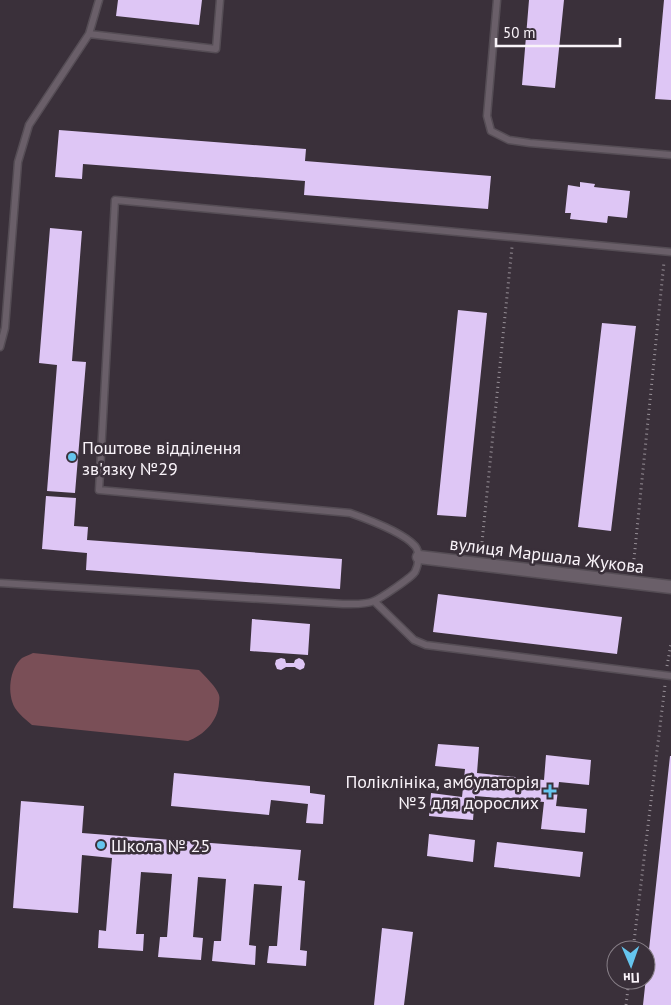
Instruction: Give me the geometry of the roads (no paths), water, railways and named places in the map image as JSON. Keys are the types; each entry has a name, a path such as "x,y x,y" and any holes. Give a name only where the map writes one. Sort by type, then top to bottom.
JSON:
{"street":[{"name":"вулиця Маршала Жукова","path":"419,557 671,587"}],"lane":[{"path":"0,347 6,328 18,162 23,144 29,125 90,34 98,0"},
{"path":"90,34 216,50 220,0"},
{"path":"497,0 487,116 491,131 509,140 530,143 671,156"},
{"path":"0,584 343,604 374,601 415,572 419,557 417,548 407,538 350,513 99,490 115,200 668,251"},
{"path":"374,601 414,640 426,645 668,675"}],"place":[{"name":"Поштове відділення зв'язку №29","path":"72,457"},
{"name":"Поліклініка, амбулаторія №3 для дорослих","path":"550,791"},
{"name":"Школа № 25","path":"101,845"}]}
